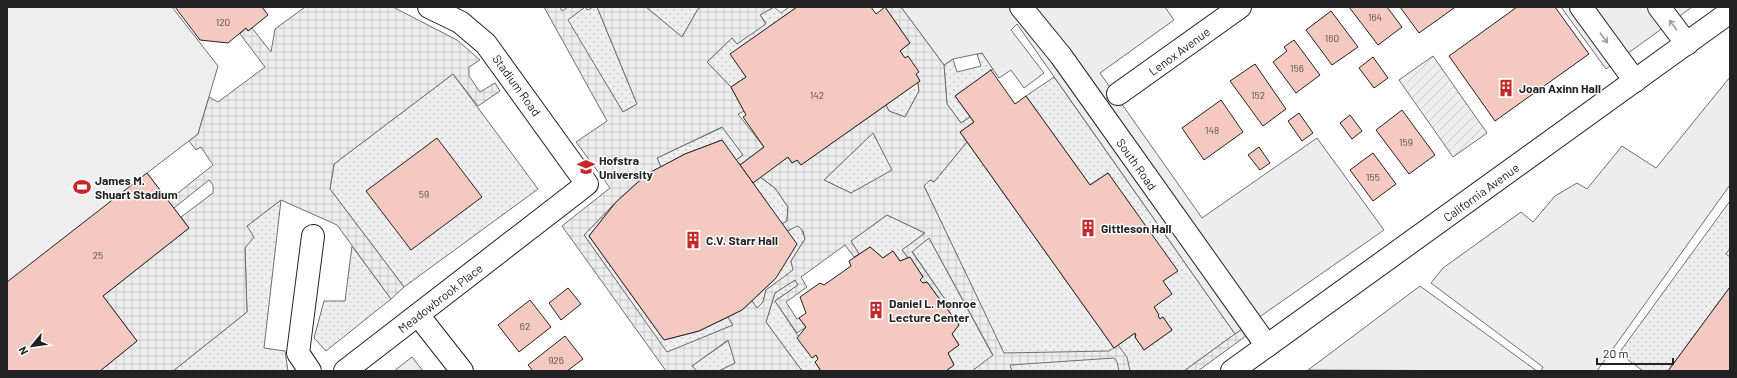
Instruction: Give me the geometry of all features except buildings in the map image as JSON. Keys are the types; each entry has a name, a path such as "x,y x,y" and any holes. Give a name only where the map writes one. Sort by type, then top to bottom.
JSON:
{"street":[{"name":"Stadium Road","path":"429,7 460,22 486,44 587,184"},
{"name":"South Road","path":"1021,7 1061,56 1266,346"},
{"name":"Lenox Avenue","path":"1118,94 1240,7"},
{"path":"1581,7 1636,81"},
{"path":"1659,7 1687,44"},
{"name":"California Avenue","path":"1232,371 1730,12"},
{"name":"Meadowbrook Place","path":"345,371 587,184"},
{"path":"310,371 298,353 313,236"},
{"path":"418,315 462,371"}],"shaded area":[{"name":"James M. Shuart Stadium","path":"7,7 172,7 218,66 198,134 147,173 189,228 137,341 101,369 7,371"},
{"path":"305,7 393,7 457,40 480,60 469,67 469,76 480,92 495,83 500,91 478,106 453,74 334,164 330,189 404,287 391,299 337,225 281,200 247,226 254,237 245,248 247,312 173,371 100,371 137,341 103,296 189,228 181,217 213,193 213,185 209,180 174,208 168,201 213,165 201,147 196,150 189,141 198,134 209,97 218,102 265,67 240,34 246,28 248,31 252,28 271,52 275,29"},
{"path":"544,7 560,7 562,11 568,7 585,7 568,20 623,112 637,104 597,7 646,7 682,37 698,9 701,7 774,7 760,15 766,24 737,44 732,38 707,62 731,87 744,111 738,114 764,147 740,165 736,160 743,155 722,127 657,158 661,167 647,174 616,202 584,235 667,352 733,325 728,317 742,310 752,301 757,308 763,302 766,290 793,270 791,261 805,239 803,231 798,226 787,231 782,224 787,221 788,207 775,188 760,177 788,157 792,163 797,160 801,165 886,105 889,111 905,117 919,91 918,82 920,81 900,51 910,43 885,7 901,7 944,65 947,104 961,123 970,117 974,122 960,132 967,142 934,182 930,180 924,186 1004,353 1109,351 1118,345 1127,357 1130,371 1119,371 1117,362 1114,358 1010,365 1012,371 972,371 993,355 929,238 912,252 949,305 946,307 941,307 938,304 941,301 927,282 923,283 920,280 923,276 902,250 925,233 887,215 851,241 859,254 854,257 845,245 801,277 807,287 786,302 797,319 799,318 806,327 797,333 775,301 798,285 795,280 775,293 766,322 802,371 719,371 735,363 728,340 692,366 697,371 666,371 562,226 610,188 576,142 607,121","holes":["873,133 892,170 851,193 824,180"]},
{"path":"585,7 588,10 593,7 597,7 637,104 623,112 567,20"},
{"path":"646,7 701,7 698,9 682,37"},
{"path":"774,7 781,13 789,7 797,7 731,54 746,77 731,87 707,62 732,38 737,44 766,23 760,15"},
{"path":"901,7 1165,7 1174,20 1100,73 1202,218 1317,138 1384,230 1235,334 1017,24 1011,30 1044,73 1024,88 1011,70 999,78 982,53 953,59 944,65"},
{"path":"1561,7 1692,7 1606,69"},
{"path":"982,53 993,69 955,96 970,117 961,123 947,104 944,65 953,59 957,72 981,66 977,54"},
{"path":"1433,56 1487,133 1453,157 1399,80"},
{"path":"453,74 538,189 404,287 330,189 334,164"},
{"path":"1054,77 1235,334 1184,371 1012,371 924,186 930,180 934,182 967,142 1114,348 1135,333 1135,337 1144,350 1172,330 1163,317 1160,319 1154,307 1163,281 1177,271 1108,173 1090,185 1026,96"},
{"path":"1730,77 1730,185 1597,371 1541,371 1543,367 1431,283 1443,268 1521,212 1533,222 1555,196 1577,183 1587,189 1622,146 1656,168"},
{"path":"918,82 919,91 905,117 889,111 886,105"},
{"path":"723,127 743,155 736,160 722,140 685,154 661,167 657,158"},
{"path":"873,133 893,170 851,193 824,180"},
{"path":"760,177 775,188 788,207 787,221 782,224 753,183"},
{"path":"281,200 264,348 285,351 288,371 173,371 247,312 245,248 247,226"},
{"path":"1730,201 1730,248 1726,254 1730,257 1730,287 1668,371 1643,371 1619,353"},
{"path":"616,202 589,236 664,340 699,331 728,317 733,325 667,353 584,235"},
{"path":"887,215 925,233 902,250 908,258 900,261 893,251 883,258 870,247 859,254 851,241"},
{"path":"798,225 801,227 805,239 791,261 794,270 766,290 763,302 757,308 752,301 776,278 787,231"},
{"path":"929,238 993,356 972,371 946,371 954,365 948,353 959,345 952,334 959,325 946,307 949,305 912,251"},
{"path":"352,246 391,299 326,351 314,338 324,301 345,301"},
{"path":"795,280 798,285 775,301 812,357 816,355 818,359 815,362 821,371 802,371 766,322 775,293"},
{"path":"1420,286 1537,371 1308,370"},
{"path":"1250,323 1254,330 1198,371 1184,371"},
{"path":"729,340 735,363 719,371 697,371 692,366"},
{"path":"412,357 423,371 394,371"}],"place":[{"name":"Joan Axinn Hall","path":"1506,88"},
{"name":"Hofstra University","path":"586,167"},
{"name":"James M. Shuart Stadium","path":"82,187"},
{"name":"Gittleson Hall","path":"1088,228"},
{"name":"C.V. Starr Hall","path":"693,240"},
{"name":"Daniel L. Monroe Lecture Center","path":"876,310"}]}
